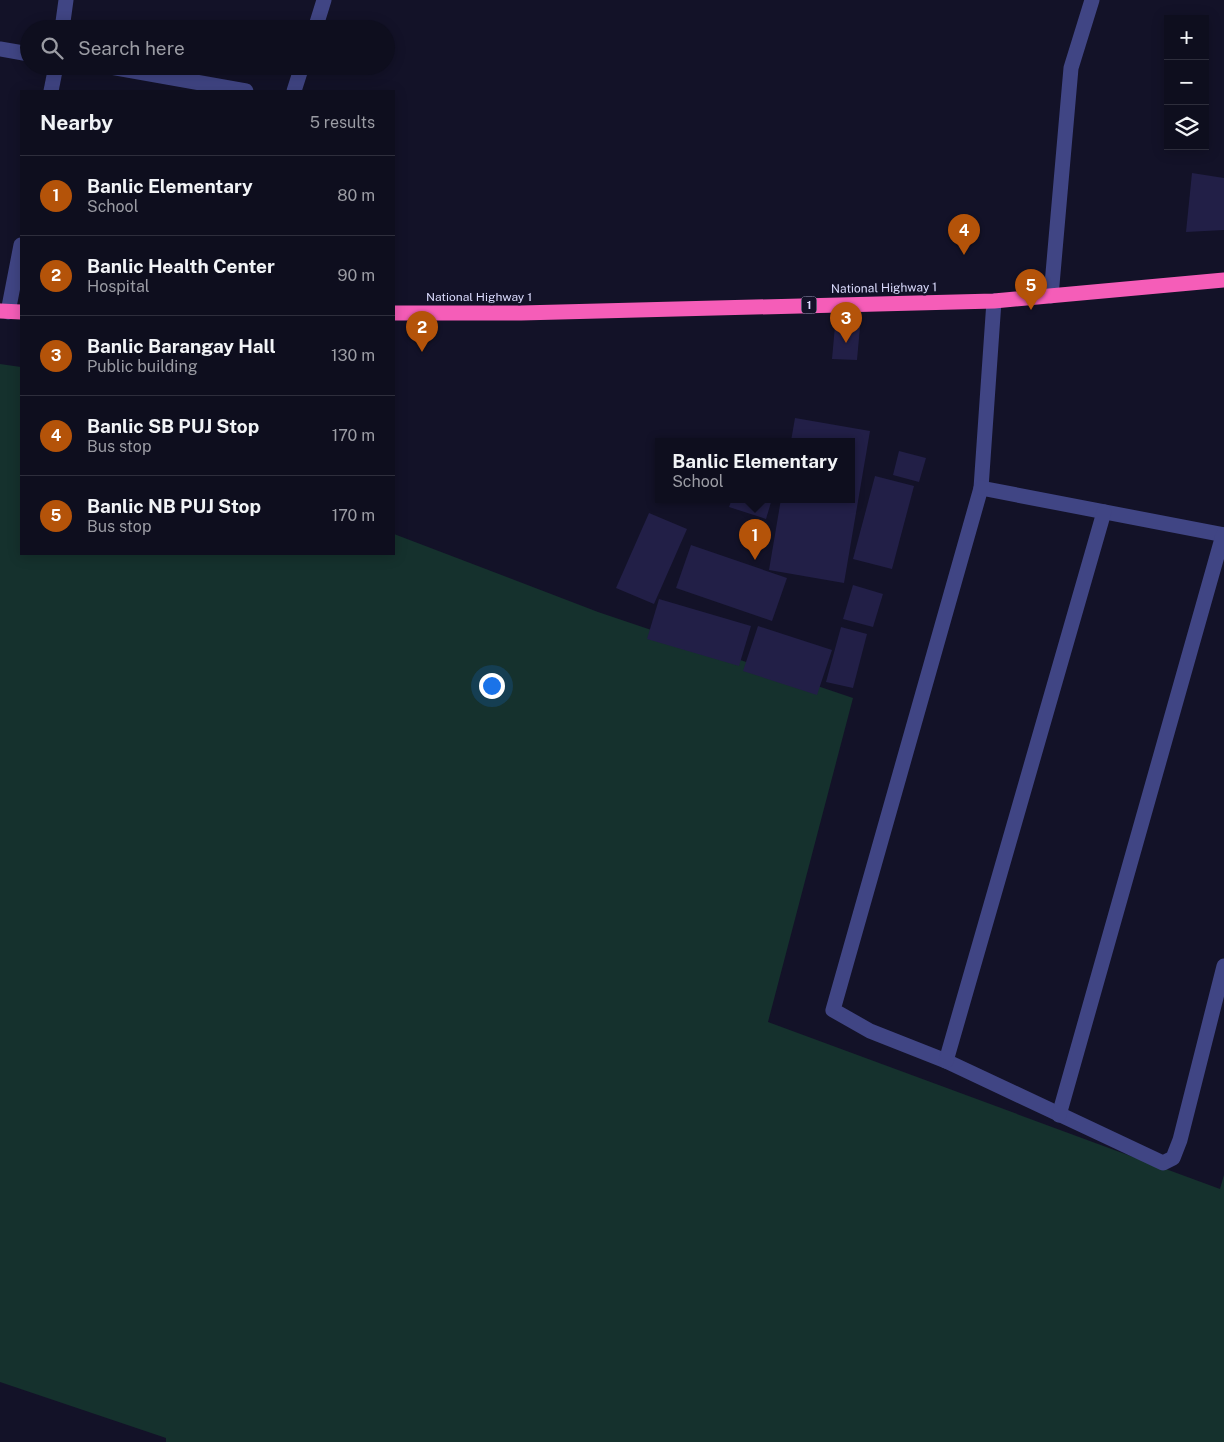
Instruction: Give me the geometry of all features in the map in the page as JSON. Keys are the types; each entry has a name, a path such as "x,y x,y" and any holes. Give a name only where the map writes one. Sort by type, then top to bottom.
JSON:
{"highway":[{"name":"National Highway 1","path":"395,312 521,313 994,300 1224,280"}],"street":[{"path":"63,20 66,0"},
{"path":"318,20 324,0"},
{"path":"1051,296 1071,68 1092,0"},
{"path":"0,49 20,52"},
{"path":"51,90 54,75"},
{"path":"156,75 240,90"},
{"path":"294,90 299,75"},
{"path":"10,312 20,251"},
{"path":"994,300 980,488 833,1010 870,1031 946,1061 1160,1163 1169,1162 1173,1158 1180,1140 1224,966"},
{"path":"980,488 1223,535 1060,1115"},
{"path":"946,1061 1104,512"}],"green space":[{"path":"0,364 20,367 20,555 395,555 395,534 598,612 853,698 768,1022 1220,1189 1224,1175 1224,1442 166,1442 166,1438 0,1382"}],"building":[{"path":"1192,173 1224,178 1224,230 1186,232"},
{"path":"835,326 860,327 857,360 832,359"},
{"path":"795,418 870,431 844,583 769,570 780,503 855,503 855,438 792,438"},
{"path":"899,451 926,458 919,482 893,475"},
{"path":"875,476 914,486 892,569 853,559"},
{"path":"730,503 771,503 766,519 729,507"},
{"path":"649,513 687,529 654,604 616,588"},
{"path":"691,545 787,578 772,621 676,588"},
{"path":"853,585 883,594 873,627 843,619"},
{"path":"659,599 751,626 739,666 647,639"},
{"path":"758,626 832,650 817,695 743,671"},
{"path":"841,627 867,634 853,688 826,682"}],"place":[{"name":"Banlic SB PUJ Stop","path":"964,255"},
{"name":"Banlic NB PUJ Stop","path":"1031,310"},
{"name":"Banlic Barangay Hall","path":"846,343"},
{"name":"Banlic Health Center","path":"422,352"},
{"name":"Banlic Elementary","path":"755,560"}]}
